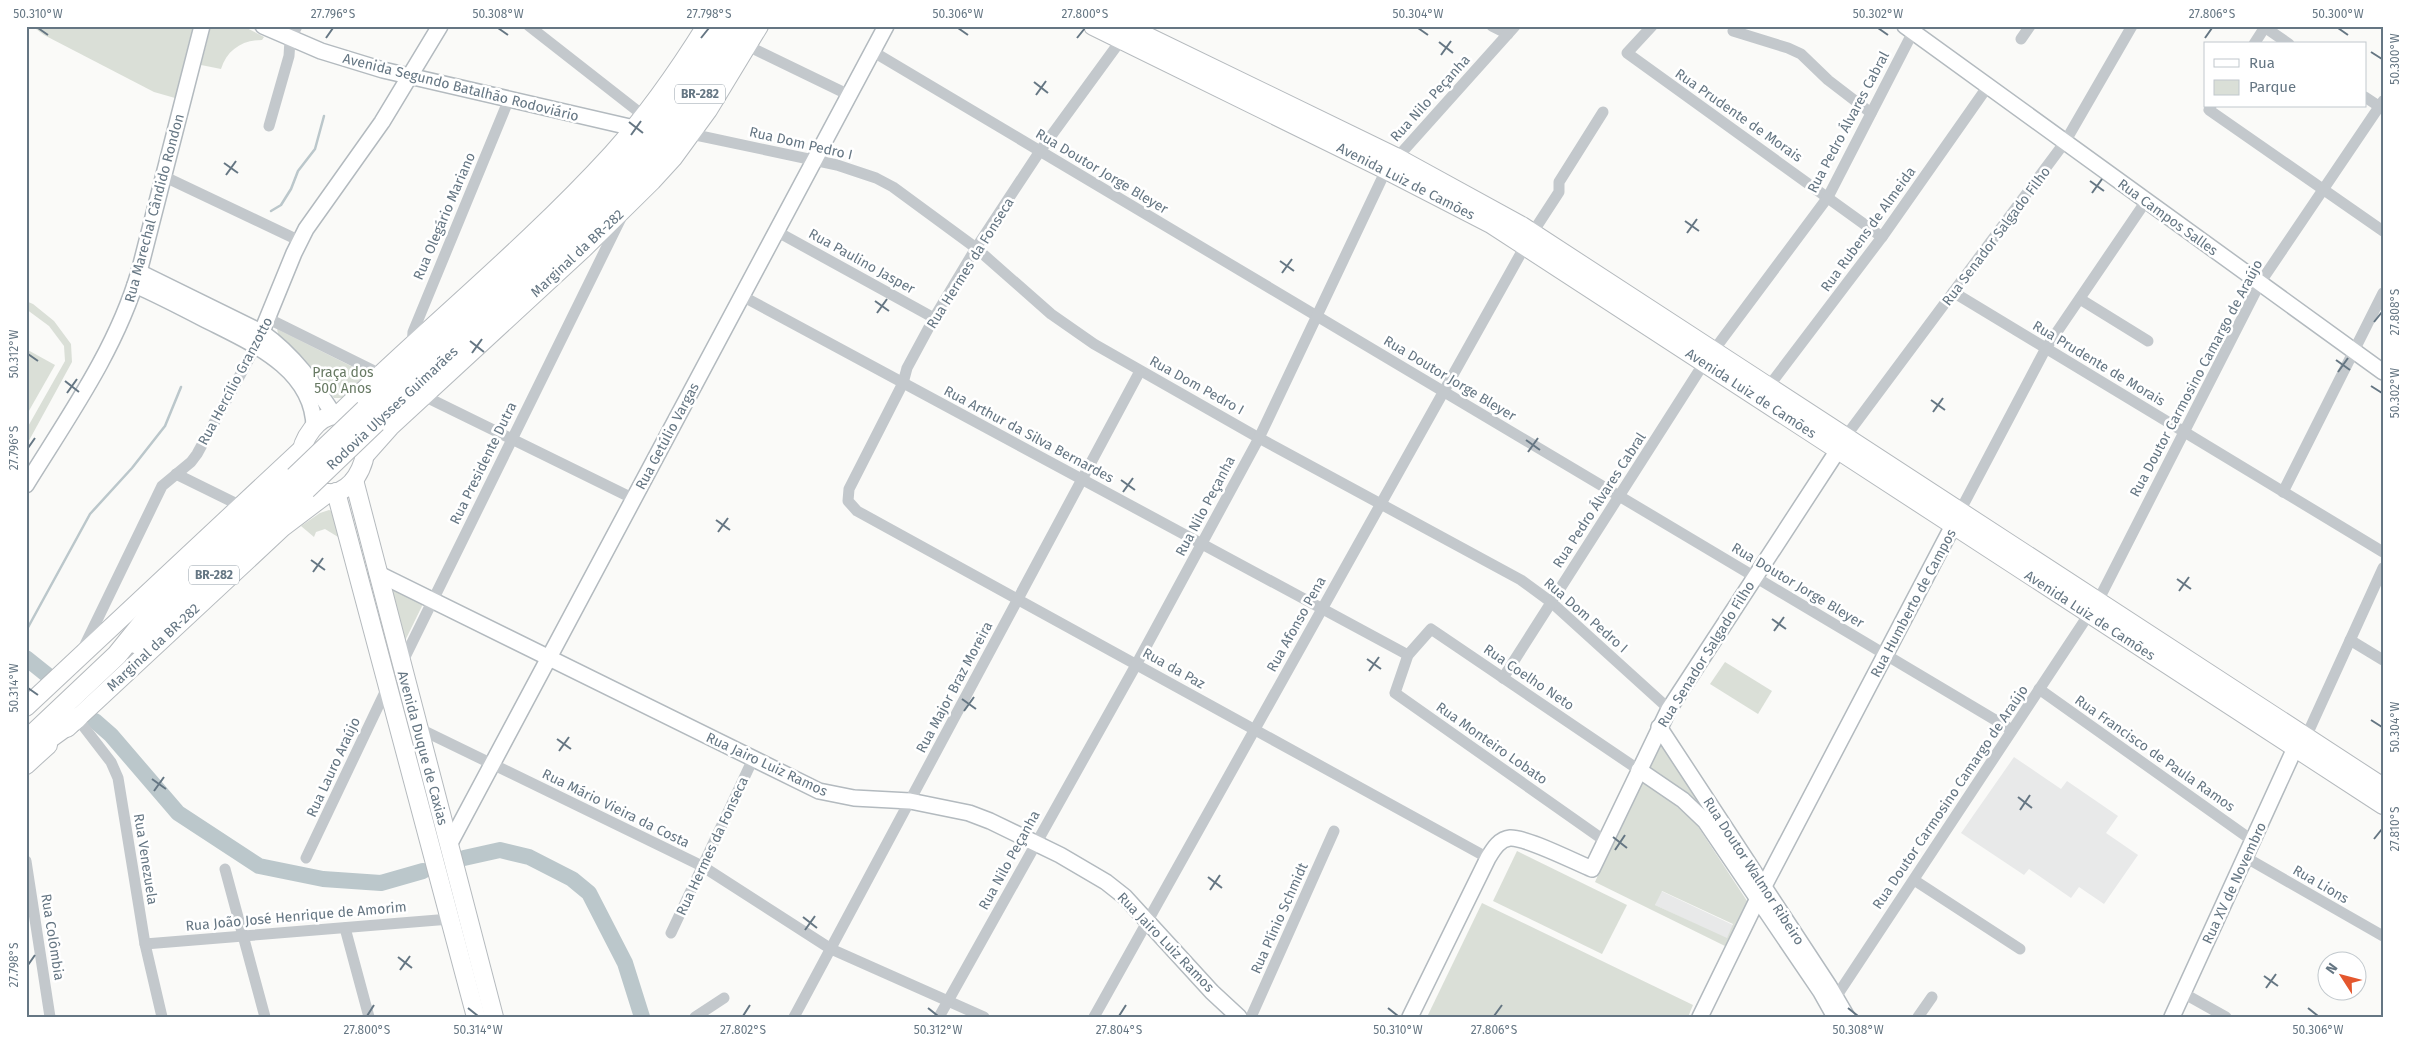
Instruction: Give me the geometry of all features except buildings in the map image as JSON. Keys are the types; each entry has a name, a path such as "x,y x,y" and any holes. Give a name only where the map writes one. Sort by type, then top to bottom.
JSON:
{"highway":[{"name":"Rodovia Ulysses Guimarães","path":"26,741 117,655 151,614 301,483 371,416 607,180 654,127 684,86 720,26"},
{"name":"Rodovia Ulysses Guimarães","path":"371,416 581,240 623,188 669,136 703,90 742,26"},
{"path":"498,265 558,228"},
{"path":"539,289 565,255 581,240"},
{"path":"26,754 77,718"}],"main road":[{"path":"26,707 302,449 314,428 328,417 336,415 583,185 639,122 680,67 706,26"},
{"name":"Marginal da BR-282","path":"581,240 629,204 672,158 724,86 760,26"},
{"name":"Avenida Luiz de Camões","path":"1093,26 1128,30 1391,163 1486,204 1529,239 2301,743 2383,806"},
{"name":"Marginal da BR-282","path":"366,454 390,427 539,289"},
{"name":"Avenida Luiz de Camões","path":"1710,357 1769,386 1842,443"},
{"path":"302,449 301,461 307,480 318,490 332,492 345,488 354,480 364,464 366,454 364,441 357,427 336,415"},
{"name":"Avenida Duque de Caxias","path":"354,480 494,1017"},
{"name":"Marginal da BR-282","path":"26,765 283,527 332,492"},
{"name":"Avenida Duque de Caxias","path":"332,492 388,689 476,1017"},
{"name":"Avenida Luiz de Camões","path":"2301,743 2383,786"}],"street":[{"name":"Rua Marechal Cândido Rondon","path":"26,485 108,350 119,327 137,278 202,26"},
{"name":"Avenida Segundo Batalhão Rodoviário","path":"263,26 294,33 349,60 410,76 509,99 639,122"},
{"name":"Rua Hercílio Granzotto","path":"79,658 162,486 191,462 197,454 263,333 300,241 315,216 372,137 440,26"},
{"path":"529,26 639,122"},
{"name":"Rua Getúlio Vargas","path":"449,845 886,26"},
{"path":"1492,26 1512,30"},
{"name":"Rua Prudente de Morais","path":"1652,26 1627,54 1882,237"},
{"path":"2022,39 2030,26"},
{"name":"Rua Senador Salgado Filho","path":"1488,858 1503,840 1517,838 1592,869 1669,709 1842,443 2065,142 2132,26"},
{"path":"2255,42 2264,27 2286,42"},
{"name":"Rua Campos Salles","path":"1911,28 1988,86 2383,372"},
{"name":"Rua Pedro Álvares Cabral","path":"1503,678 1710,357 1828,197 1871,113 1911,28"},
{"name":"Rua Hermes da Fonseca","path":"848,501 849,489 903,383 907,368 934,318 976,248 1040,151 1128,30"},
{"name":"Rua Nilo Peçanha","path":"939,1017 1136,665 1259,438 1391,163 1512,30"},
{"path":"1733,31 1788,48 1801,54 1828,80 1871,113"},
{"path":"269,126 294,33"},
{"path":"748,46 849,96"},
{"name":"Rua Doutor Jorge Bleyer","path":"872,51 2012,730"},
{"name":"Rua Rubens de Almeida","path":"1769,386 1882,237 1988,86"},
{"path":"2366,97 2382,105"},
{"name":"Rua Olegário Mariano","path":"412,346 412,332 509,99"},
{"name":"Rua Doutor Carmosino Camargo de Araújo","path":"1836,997 2093,607 2260,283 2382,105"},
{"path":"2210,108 2383,232"},
{"name":"Rua Afonso Pena","path":"1094,1017 1529,239 1559,192 1559,182 1603,112"},
{"name":"Rua Dom Pedro I","path":"691,134 814,160 858,172 893,187 976,248 1071,329 1140,371 1259,438 1521,580 1552,602 1669,709"},
{"path":"163,176 300,241"},
{"name":"Rua Humberto de Campos","path":"1700,1017 1761,892 2046,348 2146,201"},
{"name":"Rua Presidente Dutra","path":"401,664 592,275 629,204"},
{"name":"Rua Paulino Jasper","path":"776,231 934,318"},
{"path":"581,240 592,259 592,275"},
{"path":"137,278 263,333 372,370"},
{"name":"Rua Prudente de Morais","path":"1953,292 2383,552"},
{"path":"2283,492 2352,350 2383,293"},
{"name":"Rua Arthur da Silva Bernardes","path":"742,296 1408,655"},
{"path":"2080,299 2148,341"},
{"path":"263,333 277,343 302,368 336,415"},
{"path":"263,333 278,361 301,386 311,403 314,414 314,428"},
{"name":"Rua Major Braz Moreira","path":"794,1017 1140,371"},
{"path":"424,396 634,498"},
{"path":"176,474 241,506"},
{"name":"Rua da Paz","path":"848,501 857,511 1488,858"},
{"name":"Rua XV de Novembro","path":"2172,1017 2245,857 2383,568"},
{"name":"Rua Jairo Luiz Ramos","path":"377,573 806,785 835,796 910,800 969,813 1036,843 1106,882 1148,920 1212,992 1240,1017"},
{"name":"Rua Coelho Neto","path":"1408,655 1431,629 1639,770"},
{"path":"2350,640 2383,660"},
{"name":"Rua Monteiro Lobato","path":"1408,655 1395,693 1605,841"},
{"name":"Rua Lauro Araújo","path":"306,858 388,689"},
{"name":"Rua Francisco de Paula Ramos","path":"2039,689 2253,841"},
{"name":"Rua Venezuela","path":"77,718 116,771 145,944 162,1017"},
{"name":"Rua Doutor Walmor Ribeiro","path":"1660,727 1835,1017"},
{"name":"Rua Mário Vieira da Costa","path":"418,728 702,866 831,949 984,1017"},
{"name":"Rua Hermes da Fonseca","path":"671,933 753,759"},
{"name":"Rua Doutor Walmor Ribeiro","path":"1639,770 1683,800 1698,813 1761,892 1836,997 1847,1017"},
{"name":"Rua Plínio Schmidt","path":"1251,1017 1334,830"},
{"name":"Rua Lions","path":"2245,857 2383,936"},
{"path":"1410,1017 1488,858"},
{"name":"Rua Colômbia","path":"26,861 50,1017"},
{"path":"225,869 265,1017"},
{"path":"1914,880 2020,949"},
{"name":"Rua João José Henrique de Amorim","path":"145,944 450,919"},
{"path":"345,928 369,1017"},
{"path":"2183,993 2226,1017"},
{"path":"1918,1017 1932,997"},
{"path":"695,1017 724,998"}],"shaded area":[{"path":"2014,757 2061,789 2067,781 2118,816 2106,833 2138,855 2104,904 2079,887 2071,898 2029,869 2024,875 1961,833"},
{"path":"1661,891 1733,925 1727,939 1655,905"}],"green space":[{"path":"32,26 193,26 175,98 154,92 44,35"},
{"path":"211,26 243,26 264,37 262,40 255,40 236,47 227,56 221,69 201,65"},
{"path":"26,301 33,304 54,321 71,344 72,362 26,446 26,430 65,361 64,346 49,326 26,309"},
{"name":"Praça dos 500 Anos","path":"277,329 371,376 349,398 334,398 309,365 279,338"},
{"path":"26,349 55,365 26,416"},
{"path":"329,510 337,513 343,540 325,529 316,532 314,537 301,526 320,513"},
{"path":"385,584 423,604 402,647"},
{"path":"1725,662 1772,691 1758,714 1710,684"},
{"path":"1659,746 1664,746 1759,887 1699,807 1649,768"},
{"path":"1641,779 1693,819 1749,904 1727,947 1595,882","holes":["1662,891 1733,924 1727,938 1655,905"]},
{"path":"1517,851 1627,905 1602,954 1493,901"},
{"path":"1482,903 1693,1005 1688,1017 1427,1017"}],"waterway":[{"path":"271,211 281,205 291,189 298,171 315,149 324,116"},
{"path":"26,631 90,514 132,468 165,426 181,387"},
{"path":"26,658 51,678"},
{"path":"95,721 111,735 178,813 259,866 323,879 381,883 423,871"},
{"path":"464,858 500,850 529,857 572,879 589,893 625,963 642,1017"}]}
